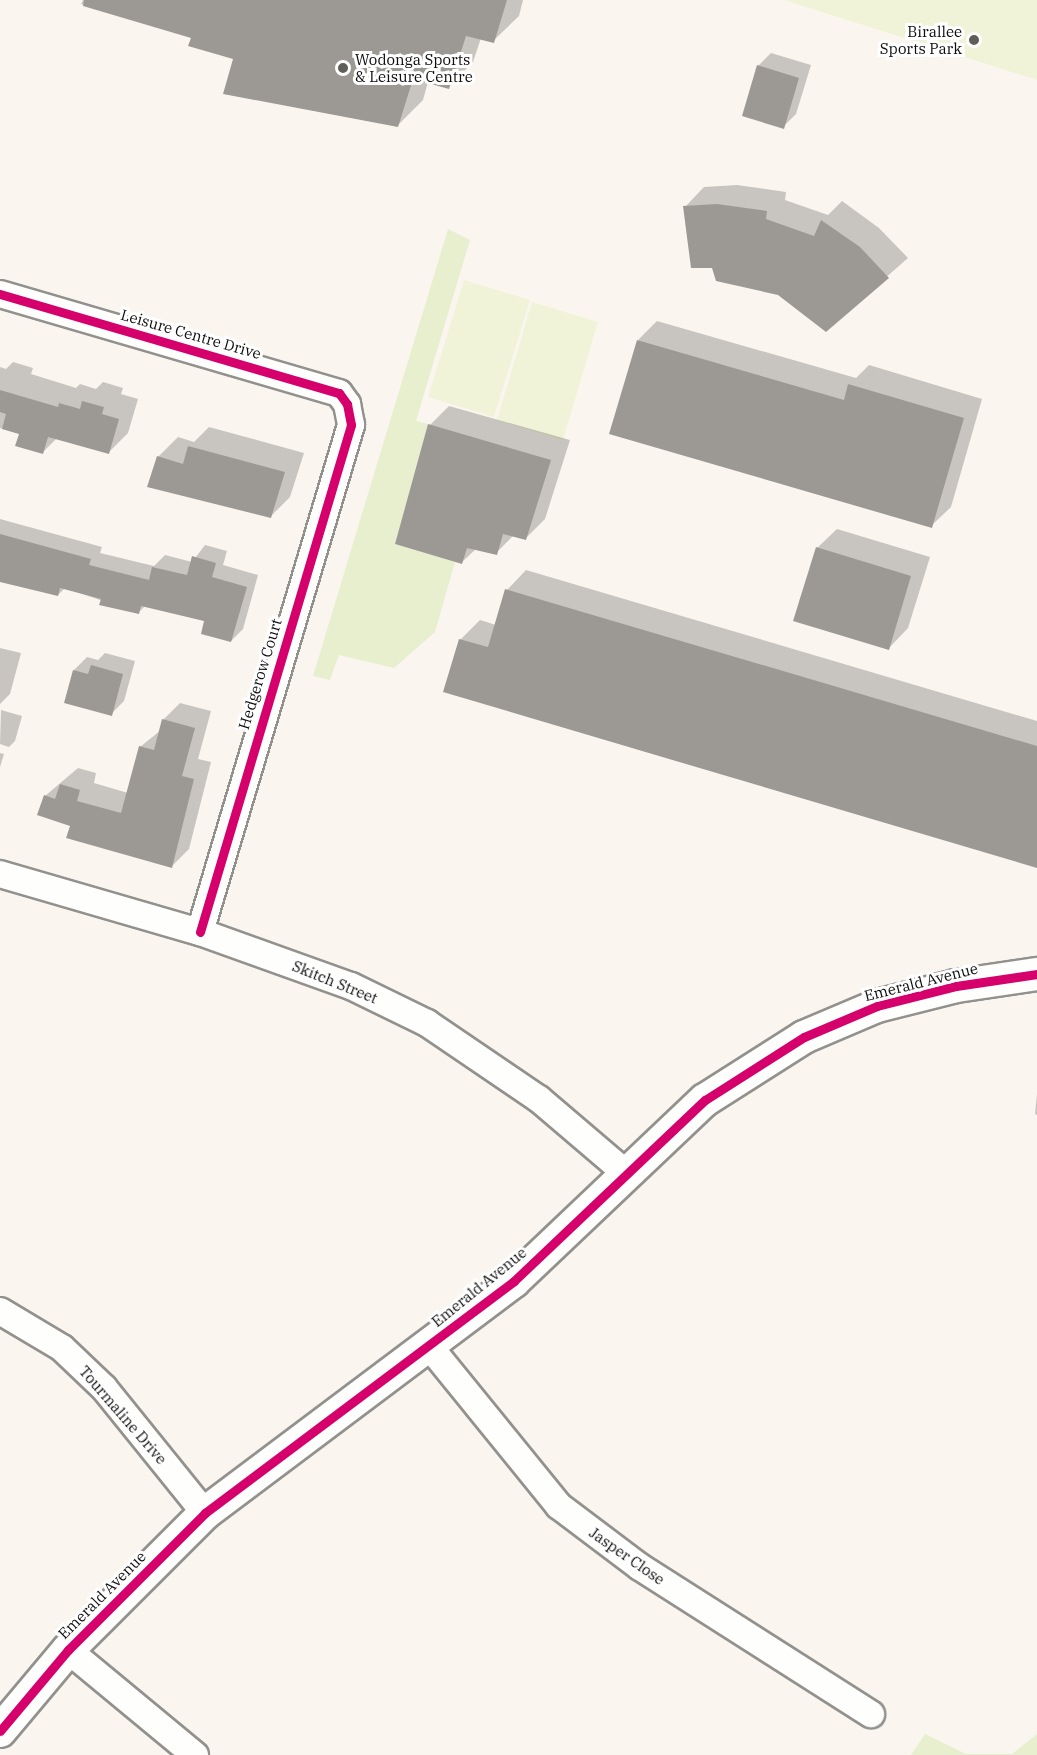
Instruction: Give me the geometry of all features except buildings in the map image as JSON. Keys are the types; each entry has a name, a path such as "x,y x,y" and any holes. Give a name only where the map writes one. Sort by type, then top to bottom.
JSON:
{"street":[{"name":"Leisure Centre Drive","path":"0,294 339,393 347,404 351,425"},
{"name":"Hedgerow Court","path":"200,932 351,425"},
{"name":"Skitch Street","path":"0,874 200,932 351,986 427,1023 539,1099 628,1175"},
{"name":"Emerald Avenue","path":"0,1731 68,1650 205,1514 514,1281 705,1100 804,1037 877,1006 956,986 1037,974"},
{"name":"Tourmaline Drive","path":"0,1311 62,1348 104,1388 205,1514"},
{"name":"Jasper Close","path":"429,1346 559,1506 640,1568 871,1714"},
{"path":"68,1650 195,1755"}],"green space":[{"name":"Birallee Sports Park","path":"784,0 1037,0 1037,80"},
{"path":"448,229 470,240 416,421 428,424 395,544 455,562 435,632 394,668 339,655 330,680 313,676"},
{"path":"464,280 530,300 494,417 428,397"},
{"path":"532,302 598,322 563,440 497,420"},
{"path":"925,1734 966,1754 1012,1754 1037,1734 1037,1755 911,1755"}],"cycle path":[{"path":"0,294 339,393 347,404 351,425 200,932"},
{"path":"0,1731 68,1650 205,1513 514,1281 705,1100 804,1037 877,1006 956,986 1037,974"}],"place":[{"name":"Birallee Sports Park","path":"974,40"},
{"name":"Wodonga Sports & Leisure Centre","path":"343,68"}]}
